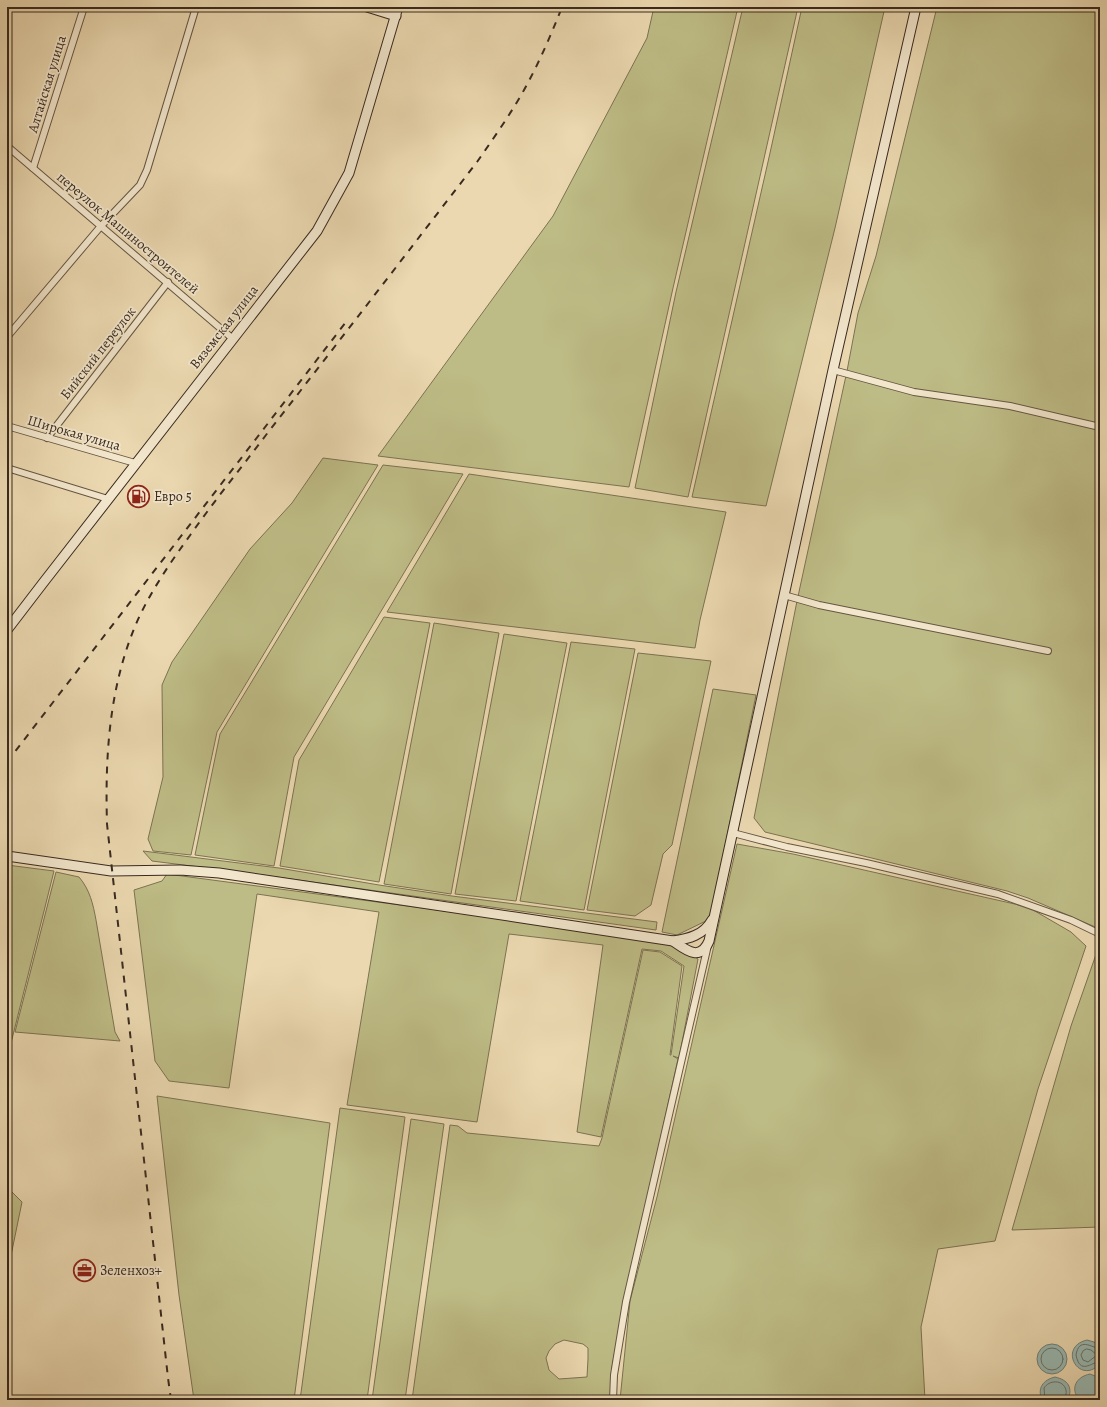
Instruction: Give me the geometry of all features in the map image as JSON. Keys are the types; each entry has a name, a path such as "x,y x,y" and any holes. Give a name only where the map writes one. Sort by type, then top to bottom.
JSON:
{"main road":[{"path":"367,7 397,11"},
{"path":"673,941 688,951 699,953 704,950 709,941 833,370 916,7"},
{"name":"Вяземская улица","path":"7,630 135,463 317,231 349,173 397,11"},
{"path":"7,856 111,871 180,870 219,873 673,941 682,940 699,934 709,926 715,914"}],"street":[{"name":"Алтайская улица","path":"33,168 84,7"},
{"path":"7,337 101,226 140,185 147,170 196,7"},
{"name":"переулок Машиностроителей","path":"7,146 233,339"},
{"name":"Бийский переулок","path":"48,438 168,282"},
{"path":"833,370 914,392 1010,406 1100,427"},
{"name":"Широкая улица","path":"7,426 135,463"},
{"path":"7,468 108,499"},
{"path":"784,595 819,606 1048,651"},
{"path":"733,833 787,847 866,863 998,894 1071,920 1100,934"},
{"path":"613,1400 614,1375 626,1302 709,941"}],"shaded area":[{"path":"654,7 738,7 629,487 378,456 553,216 647,38"},
{"path":"743,7 798,7 688,497 635,488 676,292"},
{"path":"802,7 885,7 835,228 766,506 692,497 770,153"},
{"path":"937,7 1100,7 1100,929 1028,898 1007,891 765,832 754,818 797,601 847,371 858,313 876,256"},
{"path":"323,458 378,465 217,732 191,855 153,851 148,839 163,777 162,685 172,662 250,549 292,503"},
{"path":"383,465 463,474 294,757 274,866 195,855 220,734"},
{"path":"469,474 726,512 700,620 695,648 387,612"},
{"path":"384,617 430,623 379,882 280,866 299,760"},
{"path":"434,623 499,633 451,894 384,884"},
{"path":"504,634 567,643 516,901 455,894"},
{"path":"571,642 635,649 584,910 520,901"},
{"path":"638,653 711,661 672,845 663,854 651,905 635,916 587,910"},
{"path":"713,689 756,695 710,919 677,935 662,932"},
{"path":"737,844 793,854 1028,907 1071,932 1086,946 1038,1089 995,1241 938,1249 921,1327 925,1400 620,1400 630,1301 657,1197"},
{"path":"143,851 279,868 452,896 657,922 656,930 152,861"},
{"path":"7,865 54,871 7,1059"},
{"path":"56,872 79,877 86,887 90,897 94,908 115,1032 120,1041 15,1032"},
{"path":"167,874 475,915 674,944 698,959 679,1058 673,1056 678,1059 621,1317 612,1367 610,1400 412,1400 450,1125 458,1126 467,1133 599,1146 643,950 660,952 682,966 670,1055 684,966 661,951 642,949 601,1137 577,1132 603,945 509,934 477,1122 347,1105 379,912 257,894 229,1088 169,1081 155,1061 134,890 162,881","holes":["564,1340 583,1344 588,1348 587,1377 559,1379 549,1370 546,1358 549,1351 555,1344"]},
{"path":"1100,943 1100,1227 1012,1230 1071,1026"},
{"path":"157,1096 330,1123 294,1400 194,1400 179,1295"},
{"path":"340,1108 405,1117 367,1400 300,1400"},
{"path":"411,1119 444,1124 405,1400 372,1400"},
{"path":"7,1187 22,1202 7,1275"}],"water":[{"path":"1087,1340 1094,1342 1100,1347 1100,1364 1092,1370 1085,1371 1074,1363 1072,1356 1073,1350 1078,1344"},
{"path":"1052,1344 1063,1348 1067,1359 1063,1370 1052,1374 1041,1370 1037,1359 1041,1348"},
{"path":"1090,1374 1100,1378 1100,1400 1079,1400 1075,1391 1076,1384 1078,1380 1085,1375"},
{"path":"1055,1377 1066,1382 1070,1388 1068,1400 1042,1400 1040,1392 1042,1385 1047,1380"}],"railway":[{"path":"171,1400 107,824 108,748 114,697 127,648 136,624 154,589 200,521 477,162 507,118 535,70 562,7"},
{"path":"7,762 346,322"}],"place":[{"name":"Евро 5","path":"138,496"},
{"name":"Зеленхоз+","path":"85,1270"}]}
